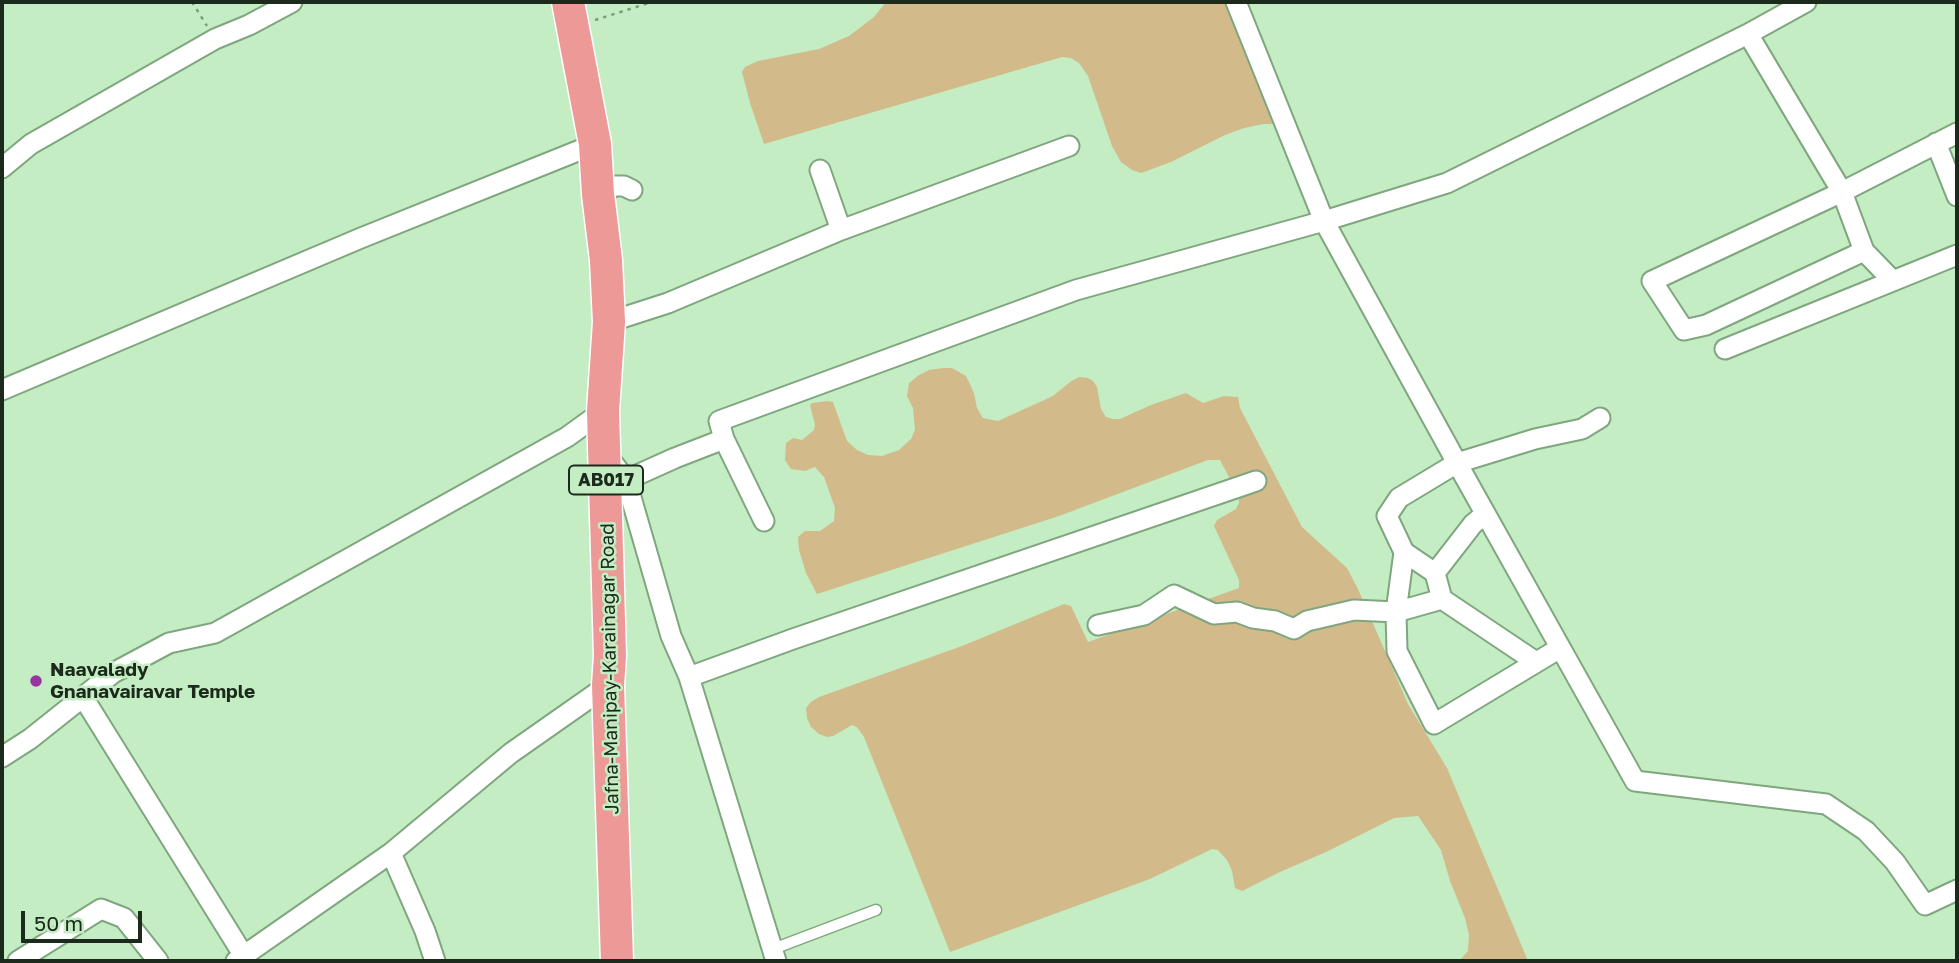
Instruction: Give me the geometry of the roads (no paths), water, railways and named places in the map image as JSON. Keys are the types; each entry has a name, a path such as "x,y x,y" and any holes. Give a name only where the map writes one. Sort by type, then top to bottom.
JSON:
{"main road":[{"name":"Jafna-Manipay-Karainagar Road","path":"570,15 595,144 606,260 609,322 603,411 617,961"}],"street":[{"path":"2,168 31,144 215,39 292,2"},
{"path":"1236,2 1324,221 1485,514 1636,780 1826,804 1866,831 1895,862 1926,905 1957,890"},
{"path":"764,521 724,439 719,421 1076,290 1324,221 1447,183 1748,34 1806,2"},
{"path":"1748,34 1842,191 1864,251 1893,281"},
{"path":"1864,251 1706,325 1684,330 1652,281 1957,133"},
{"path":"1936,143 1957,196"},
{"path":"2,390 361,238 595,144"},
{"path":"609,322 668,303 841,230 1069,146"},
{"path":"820,170 841,230"},
{"path":"598,194 615,186 632,190"},
{"path":"1725,349 1957,255"},
{"path":"2,757 30,739 113,673 169,643 215,633 567,437 603,411"},
{"path":"1536,662 1442,599 1435,573 1404,552 1387,516 1399,498 1457,463 1535,439 1582,429 1600,418"},
{"path":"626,480 675,457 724,439"},
{"path":"606,454 626,480 671,636 689,677 775,955"},
{"path":"689,677 1256,481"},
{"path":"1435,573 1473,524 1485,514"},
{"path":"1404,552 1396,612 1397,651 1434,724 1560,648"},
{"path":"1098,625 1144,615 1174,596 1214,614 1237,612 1253,618 1275,621 1294,629 1307,621 1354,610 1396,612 1442,599"},
{"path":"83,697 240,958 391,853 511,753 608,685"},
{"path":"391,853 435,961"},
{"path":"18,961 101,909 124,919 158,961"}],"lane":[{"path":"775,955 876,911"}],"place":[{"name":"Naavalady Gnanavairavar Temple","path":"36,681"}]}
